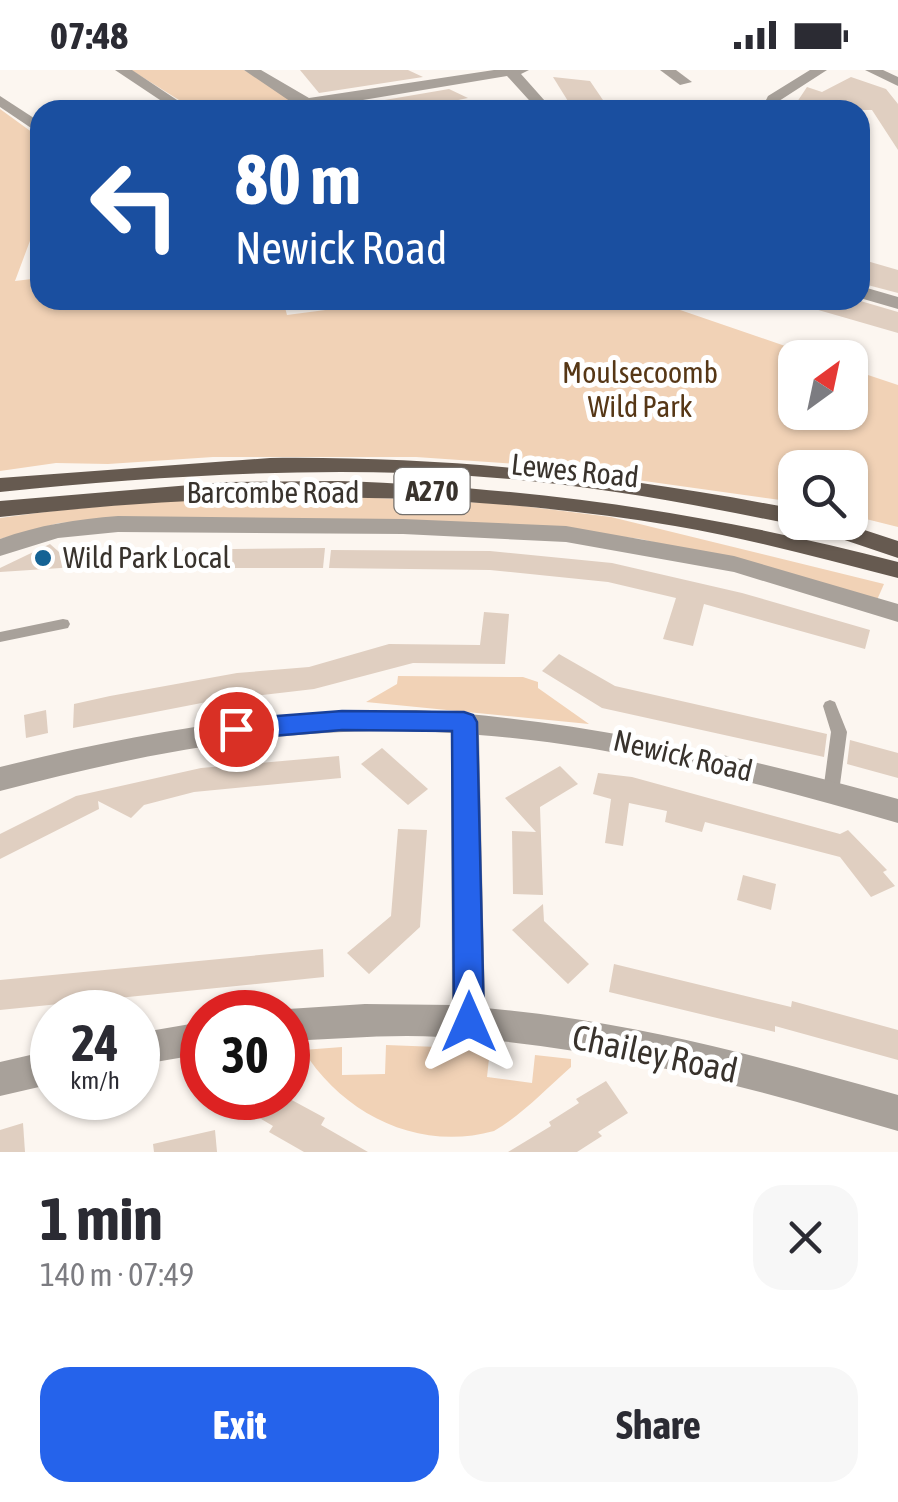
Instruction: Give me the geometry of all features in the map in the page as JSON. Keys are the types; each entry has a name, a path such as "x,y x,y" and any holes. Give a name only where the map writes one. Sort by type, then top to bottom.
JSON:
{"main road":[{"name":"Lewes Road","path":"0,485 214,466 420,467 539,474 778,514"},
{"name":"Lewes Road","path":"0,509 212,488 314,486 534,497 727,526 898,570"},
{"path":"868,538 898,547"}],"street":[{"path":"122,70 169,100"},
{"path":"250,70 299,100"},
{"path":"667,70 685,82"},
{"path":"773,100 820,70"},
{"path":"872,70 898,82"},
{"path":"340,100 445,75 517,71 539,100"},
{"path":"0,100 30,122"},
{"path":"870,295 898,303"},
{"name":"Barcombe Road","path":"0,548 53,530 145,524 442,527 568,534 710,560 898,613"},
{"name":"Newick Road","path":"0,779 94,755 236,729 342,720 464,722 631,743 898,811"},
{"path":"464,722 469,1022"},
{"name":"Chailey Road","path":"310,1024 377,1020 469,1022 615,1042 898,1113"},
{"path":"0,1079 30,1072"}],"lane":[{"path":"0,637 64,624"},
{"path":"830,706 839,732 832,792"}],"green space":[{"path":"131,70 244,70 297,100 179,100"},
{"name":"Moulsecoomb Wild Park","path":"0,109 30,131 30,241 15,281 30,279 30,310 286,310 287,315 325,310 680,310 778,344 778,430 868,430 868,375 898,385 898,527 868,520 868,450 778,450 778,500 530,465 416,457 213,457 56,463 0,471"},
{"path":"331,496 507,504 611,517 884,584 877,600 641,539 515,524 139,519 59,523 0,539 0,518 165,501"},
{"path":"398,676 523,677 538,682 538,688 589,724 366,702 397,684"},
{"path":"386,1045 490,1049 487,1077 532,1083 535,1055 571,1059 571,1067 494,1131 438,1136 385,1122 361,1109 320,1073 310,1059 310,1049 342,1047 342,1075 385,1074"}],"building":[{"path":"300,70 408,70 423,77 319,93"},
{"path":"553,77 590,81 603,100 567,100"},
{"path":"851,77 886,89 898,104 898,150 870,110 870,100 798,100 807,87 822,92"},
{"path":"449,89 468,98 458,100 385,100"},
{"path":"870,262 898,270 898,293 870,286"},
{"path":"870,304 898,312 898,333 818,310 870,310"},
{"path":"50,544 76,567 0,572 0,568"},
{"path":"325,548 323,568 139,568 143,550"},
{"path":"331,550 490,551 612,563 742,593 870,630 865,649 704,604 693,646 663,639 676,598 608,582 490,570 329,568"},
{"path":"484,612 509,614 505,664 413,663 314,689 253,693 73,728 74,704 110,696 237,673 309,667 389,644 480,645"},
{"path":"559,654 615,686 827,734 824,757 602,708 542,671"},
{"path":"46,710 48,733 26,738 24,715"},
{"path":"850,740 898,753 898,778 847,764"},
{"path":"382,748 428,789 408,805 361,764"},
{"path":"339,756 341,778 194,792 144,805 131,818 98,801 99,809 0,859 0,834 76,796 201,768"},
{"path":"560,766 578,784 540,807 543,895 513,894 512,831 536,832 505,798"},
{"path":"598,773 632,777 840,834 848,830 887,870 883,872 895,886 871,897 840,857 705,822 702,832 665,822 667,811 629,803 623,846 605,843 611,799 593,794"},
{"path":"398,829 427,830 420,927 369,974 347,953 391,916"},
{"path":"743,875 776,884 771,910 737,900"},
{"path":"543,904 544,921 589,964 568,984 512,930"},
{"path":"323,949 324,977 160,994 160,990 30,990 30,1007 0,1010 0,980"},
{"path":"614,964 791,1007 792,1001 898,1030 898,1060 775,1026 775,1032 609,992"},
{"path":"606,1081 628,1113 598,1132 602,1136 577,1152 508,1152 551,1126 549,1122 579,1103 576,1099"},
{"path":"310,1110 325,1118 321,1125 368,1152 304,1152 269,1132 273,1126 263,1120 310,1120"},
{"path":"23,1123 25,1152 0,1152 0,1130"},
{"path":"215,1130 217,1152 154,1152 153,1144"}],"place":[{"name":"Wild Park Local","path":"43,558"}],"route":[{"path":"236,729 342,720 464,722 469,1022"}]}
